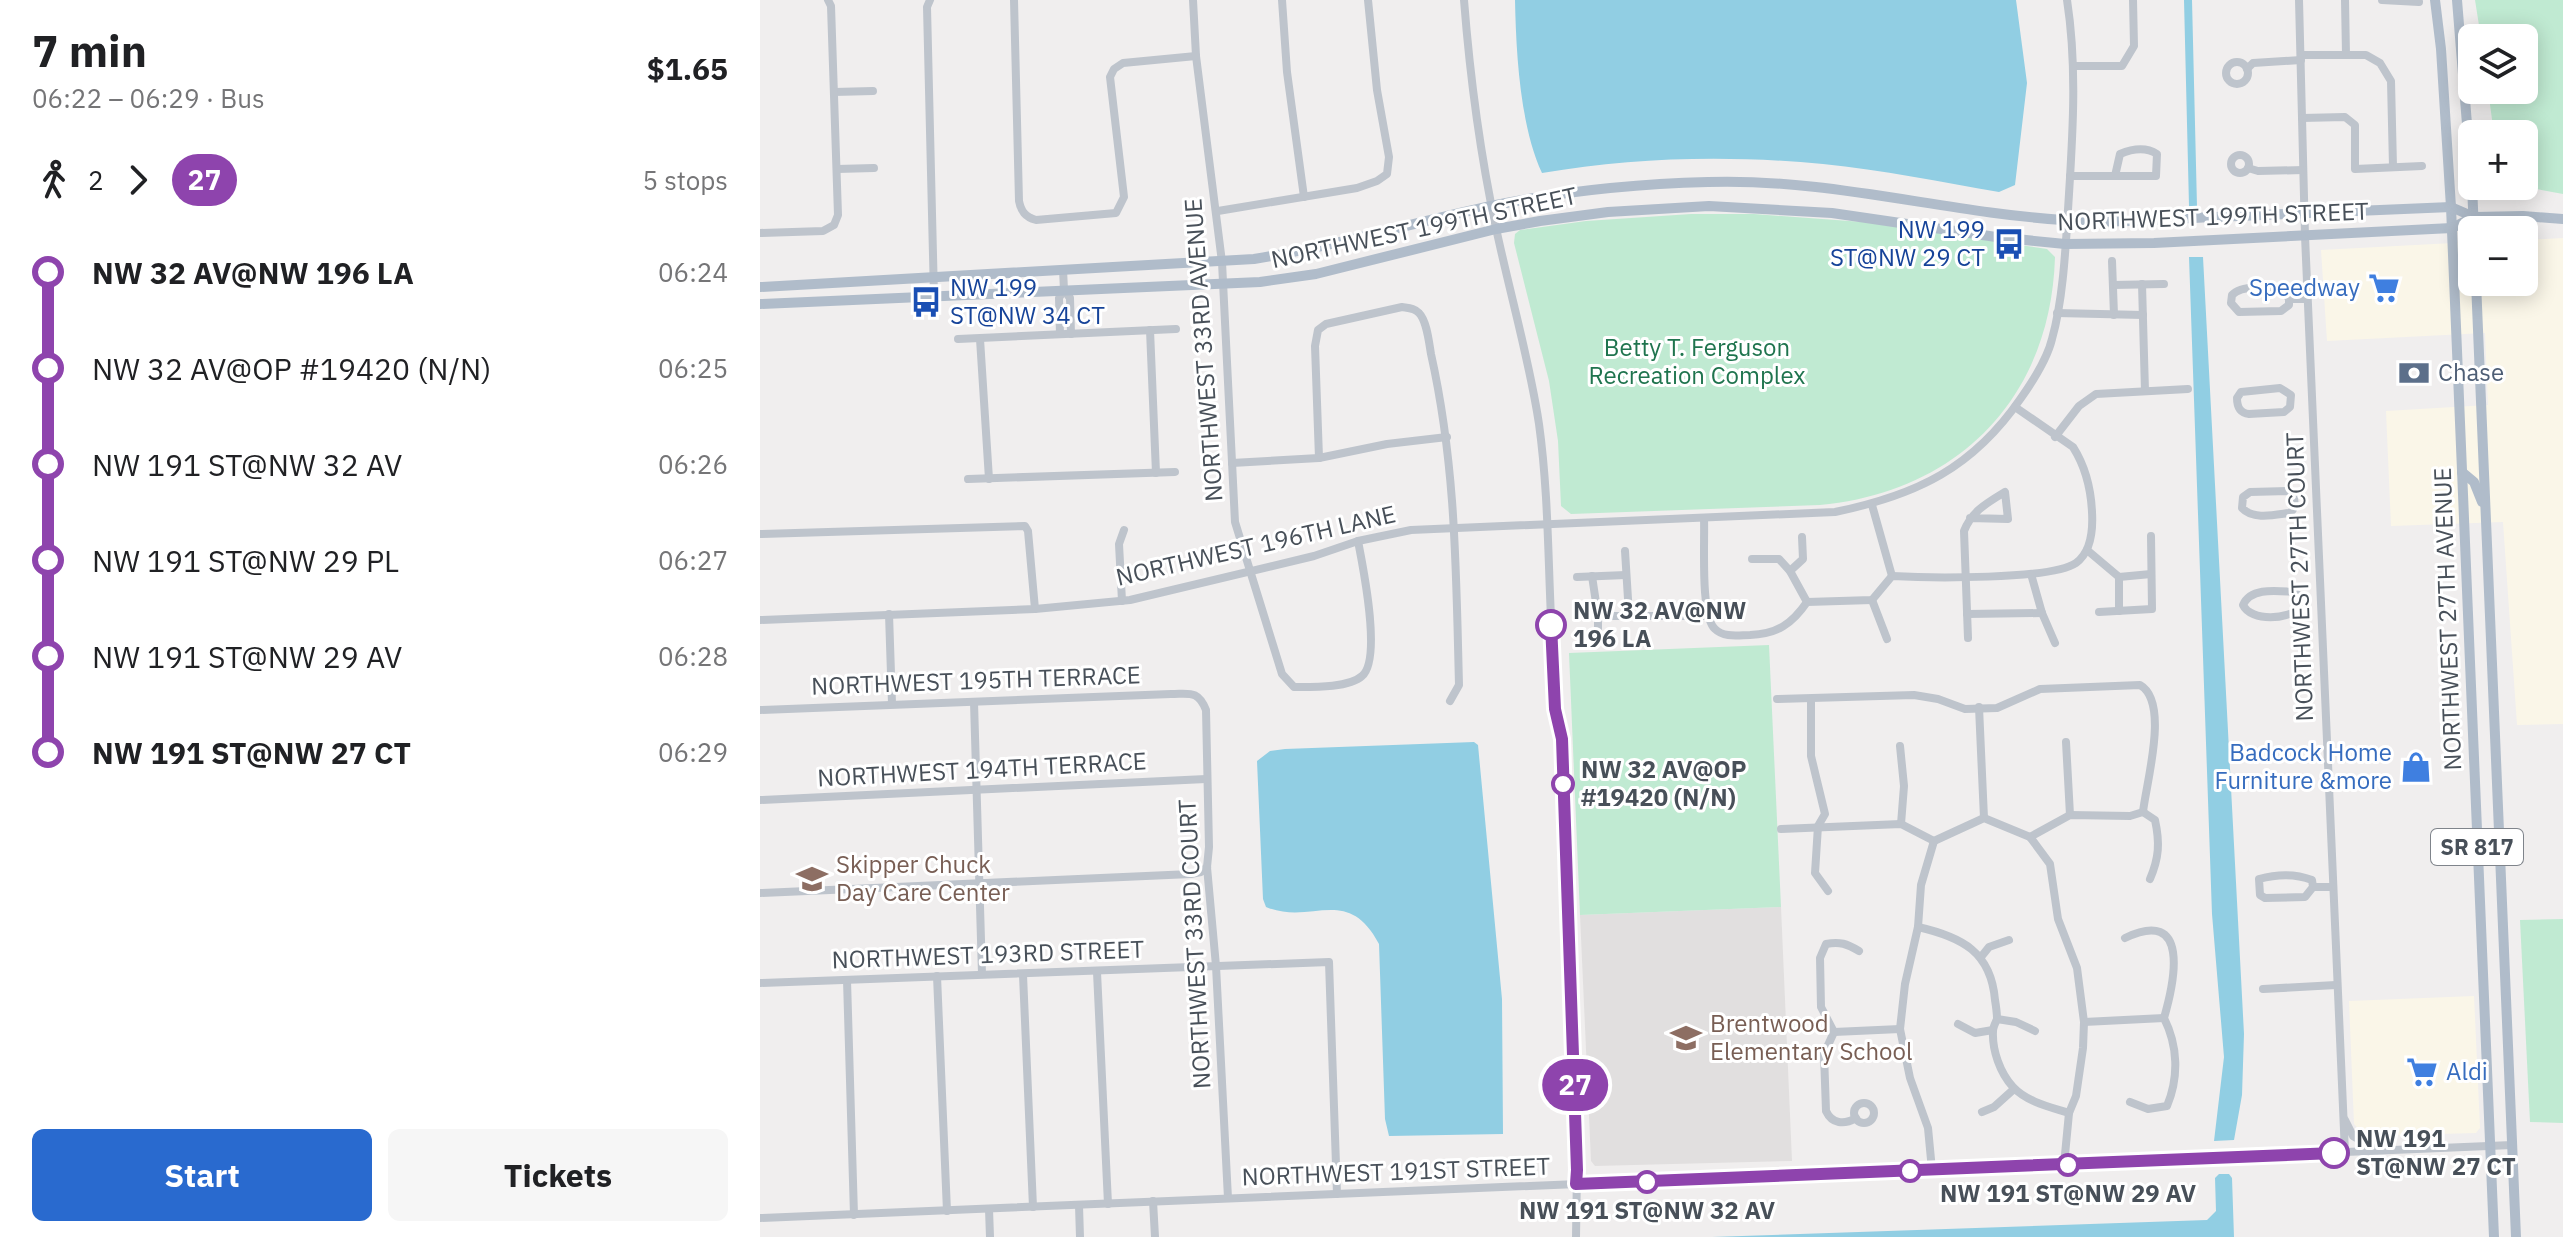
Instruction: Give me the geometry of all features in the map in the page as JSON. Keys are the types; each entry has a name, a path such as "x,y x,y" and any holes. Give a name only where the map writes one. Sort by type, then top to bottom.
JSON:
{"main road":[{"name":"NORTHWEST 27TH AVENUE","path":"2435,0 2451,207 2494,1237"},
{"path":"2457,0 2467,120"},
{"name":"NORTHWEST 199TH STREET","path":"760,287 1222,262 1315,249 1492,206 1607,187 1711,182 1835,189 1995,215 2067,221 2451,207 2472,216"},
{"name":"NORTHWEST 199TH STREET","path":"760,304 1260,282 1316,274 1496,229 1608,212 1709,206 1832,213 2065,244 2305,236 2452,228 2458,225"},
{"name":"NORTHWEST 199TH STREET","path":"2538,217 2563,219"},
{"name":"NORTHWEST 27TH AVENUE","path":"2477,296 2516,1237"},
{"path":"2462,472 2474,482 2485,512"}],"street":[{"path":"760,233 823,231 834,225 838,215 831,6 828,0"},
{"path":"930,0 927,7 934,296"},
{"path":"1014,0 1019,201 1025,214 1036,220 1109,215 1119,210 1124,197 1110,88 1114,69 1123,63 1196,56"},
{"name":"NORTHWEST 33RD AVENUE","path":"1193,0 1196,56 1218,211 1224,284 1235,522 1282,674 1294,687 1337,685 1364,676 1371,660 1369,600 1358,541"},
{"path":"1282,0 1287,72 1304,197"},
{"path":"1218,211 1357,188 1387,174 1389,157 1377,90 1368,0"},
{"path":"1464,0 1469,72 1496,229 1539,423 1548,526 1552,673 1555,709 1562,739 1576,1126 1576,1237"},
{"name":"NORTHWEST 196TH LANE","path":"760,620 1035,609 1122,601 1411,530 1835,512 1872,505 1915,490 1964,462 1998,431 2033,382 2052,341 2065,244 2070,176 2074,66 2067,0"},
{"path":"2074,66 2122,66 2134,46 2133,0"},
{"name":"NORTHWEST 27TH COURT","path":"2299,0 2307,299 2345,1153"},
{"path":"2345,0 2346,55"},
{"path":"2382,0 2419,2"},
{"path":"2247,69 2253,63 2346,55 2366,55 2380,63 2390,76 2393,167"},
{"path":"834,92 873,91"},
{"path":"2302,118 2345,117 2355,125 2355,169 2422,166"},
{"path":"2070,176 2115,176 2156,176 2157,154 2151,150 2130,150 2120,154 2115,176"},
{"path":"837,169 874,168"},
{"path":"2248,168 2258,171 2303,170"},
{"path":"2112,261 2114,315"},
{"path":"1063,269 1064,290 1070,298 1071,334"},
{"path":"2142,284 2145,391"},
{"path":"2113,285 2164,284"},
{"path":"2238,289 2280,289 2288,294 2289,299 2289,305 2281,311 2239,312 2231,303 2232,295 2238,289"},
{"path":"1060,334 1059,298 1064,290"},
{"path":"2289,299 2307,299"},
{"path":"1319,458 1315,346 1318,330 1326,324 1402,307 1415,310 1422,315 1447,437 1455,527 1459,685 1450,701"},
{"path":"2057,313 2143,315"},
{"path":"958,339 1176,329"},
{"path":"1150,330 1156,473"},
{"path":"980,339 989,479"},
{"path":"2280,388 2289,392 2291,400 2289,409 2284,412 2249,414 2240,410 2237,403 2238,395 2245,390 2280,388"},
{"path":"2055,437 2079,406 2096,394 2188,389"},
{"path":"2291,400 2312,399"},
{"path":"1807,602 1872,600 1892,576 2031,574 2064,569 2078,561 2087,550 2093,526 2091,496 2079,457 2073,447 2015,407"},
{"path":"1232,463 1319,458 1387,444 1447,437"},
{"path":"968,479 1175,472"},
{"path":"2288,491 2295,501 2289,513 2255,515 2245,512 2242,504 2243,497 2250,492 2288,491"},
{"path":"1968,638 1964,531 1970,518 1978,508 2005,492 2008,519 1970,518"},
{"path":"2295,501 2316,501"},
{"path":"1872,505 1892,576"},
{"path":"1704,519 1707,616 1717,632 1766,635 1779,630 1797,616 1807,602"},
{"path":"760,534 1025,526 1035,609"},
{"path":"1122,601 1119,544 1124,530"},
{"path":"2099,612 2152,609 2151,536"},
{"path":"1790,571 1803,559 1802,537"},
{"path":"2087,550 2119,577 2151,574"},
{"path":"1625,551 1629,615"},
{"path":"1752,559 1779,559 1790,571 1807,602"},
{"path":"2031,574 2042,613 2055,643"},
{"path":"1577,577 1626,575"},
{"path":"1592,576 1598,641"},
{"path":"2119,577 2119,611"},
{"path":"2291,592 2300,596 2301,603 2296,612 2261,616 2249,614 2243,605 2247,597 2256,593 2291,592"},
{"path":"1872,600 1887,639"},
{"path":"2301,603 2321,602"},
{"path":"1967,614 2042,613"},
{"path":"889,614 892,704"},
{"path":"1598,616 1707,616"},
{"path":"1777,699 1914,695 1938,699 1965,709 1997,708 2040,689 2140,685 2151,696 2155,724 2153,760 2143,812"},
{"name":"NORTHWEST 195TH TERRACE","path":"760,710 1193,694"},
{"name":"NORTHWEST 33RD COURT","path":"1193,694 1202,699 1206,710 1207,867 1216,966 1228,1198"},
{"path":"1811,699 1811,756 1825,814 1818,826 1815,873 1828,891"},
{"path":"974,702 982,974"},
{"path":"1979,707 1984,818"},
{"path":"2066,742 2070,815"},
{"path":"1900,746 1904,786 1901,824"},
{"name":"NORTHWEST 194TH TERRACE","path":"760,800 1206,779"},
{"path":"2030,837 2070,815 2130,816 2143,812"},
{"path":"2143,812 2155,820 2158,832 2159,857 2150,879"},
{"path":"1932,1170 1928,1128 1910,1078 1900,1029 1905,984 1918,927 1921,885 1934,841 1984,818 2030,837 2050,864 2058,919 2077,968 2084,1022 2083,1048 2076,1096 2069,1113 2064,1165"},
{"path":"1781,829 1901,824 1934,841"},
{"path":"760,893 1191,874 1207,867"},
{"path":"2273,875 2299,875 2312,880 2313,887 2305,897 2265,898 2260,895 2258,886 2259,879 2273,875"},
{"path":"2313,887 2333,887"},
{"path":"1918,927 1945,933 1981,957 1993,982 1997,1019 1993,1030 1998,1066 2014,1089 2038,1103 2069,1113"},
{"path":"2125,938 2150,929 2164,932 2171,939 2173,972 2164,1018 2176,1053 2172,1094 2167,1106 2148,1109 2130,1102"},
{"path":"1981,957 1989,947 2009,940"},
{"path":"1834,1032 1821,1007 1820,958 1826,944 1836,942 1859,951"},
{"name":"NORTHWEST 193RD STREET","path":"760,983 1329,962 1337,1194"},
{"path":"1097,972 1108,1204"},
{"path":"1023,975 1033,1207"},
{"path":"937,976 947,1211"},
{"path":"847,980 854,1215"},
{"path":"2263,989 2336,985"},
{"path":"2084,1022 2164,1018"},
{"path":"1997,1019 2016,1022 2035,1031"},
{"path":"1958,1024 1975,1033 1993,1030"},
{"path":"1834,1032 1900,1029"},
{"path":"1834,1032 1824,1054 1826,1111 1829,1118 1838,1123 1848,1123 1856,1118"},
{"path":"1982,1112 1994,1107 2014,1089"},
{"path":"2341,1108 2353,1136 2380,1152"},
{"name":"NORTHWEST 191ST STREET","path":"760,1218 2512,1145"},
{"path":"1153,1201 1155,1237"},
{"path":"1079,1205 1080,1237"},
{"path":"989,1209 990,1237"}],"shaded area":[{"path":"2563,238 2563,724 2517,725 2503,522 2391,526 2386,411 2488,405 2485,333 2327,341 2321,250 2458,243 2458,296 2538,296 2538,239"},
{"name":"Brentwood Elementary School","path":"1781,907 1792,1161 1595,1166 1591,1161 1580,915"},
{"path":"2474,996 2480,1128 2476,1133 2365,1136 2354,1124 2349,1001"}],"green space":[{"path":"2475,0 2563,0 2563,194 2538,189 2538,120 2492,120 2490,104 2538,104 2538,24 2479,24"},
{"name":"Betty T. Ferguson Recreation Complex","path":"1691,214 1754,214 1863,222 2047,249 2055,257 2049,307 2036,353 2016,394 1988,429 1954,458 1915,480 1870,496 1820,505 1571,514 1561,506 1558,441 1549,381 1514,243 1515,234 1520,230 1586,221"},
{"path":"1769,645 1781,907 1580,915 1569,653"},
{"path":"2563,919 2563,1123 2530,1122 2520,920"}],"water":[{"path":"1515,0 2016,0 2027,83 2015,185 1999,192 1845,167 1753,159 1647,161 1542,173 1524,111"},
{"path":"2189,257 2203,257 2244,1034 2242,1095 2234,1140 2214,1141 2224,1057 2212,914"},
{"path":"1474,742 1478,745 1502,999 1503,1134 1389,1136 1385,1119 1379,944 1367,926 1341,911 1283,912 1266,907 1263,899 1257,761 1270,751 1285,749"},
{"path":"2219,1174 2229,1174 2232,1178 2234,1237 1712,1237 2207,1220 2216,1211 2215,1178"}],"waterway":[{"path":"2188,0 2193,206"}],"bus line":[{"name":"27","path":"1551,625 1555,709 1562,739 1576,1184 2334,1153"}],"place":[{"name":"NW 199 ST@NW 29 CT","path":"2009,244"},
{"name":"Speedway","path":"2384,288"},
{"name":"NW 199 ST@NW 34 CT","path":"926,302"},
{"name":"Chase","path":"2414,373"},
{"name":"NW 32 AV@NW 196 LA","path":"1551,625"},
{"name":"Badcock Home Furniture &more","path":"2416,767"},
{"name":"NW 32 AV@OP #19420 (N/N)","path":"1563,784"},
{"name":"Skipper Chuck Day Care Center","path":"812,879"},
{"name":"Brentwood Elementary School","path":"1686,1038"},
{"name":"Aldi","path":"2422,1072"},
{"name":"NW 191 ST@NW 27 CT","path":"2334,1153"},
{"name":"NW 191 ST@NW 29 AV","path":"2068,1165"},
{"name":"NW 191 ST@NW 32 AV","path":"1647,1182"}]}
